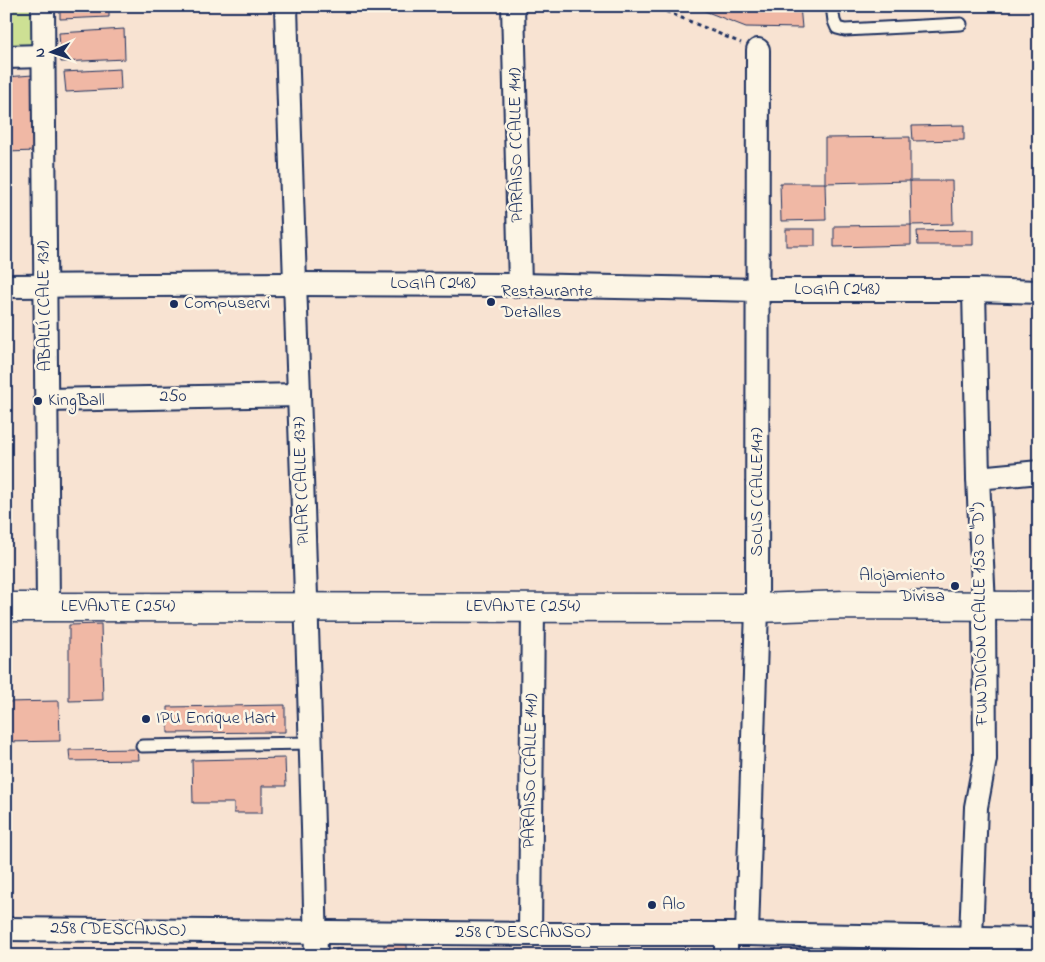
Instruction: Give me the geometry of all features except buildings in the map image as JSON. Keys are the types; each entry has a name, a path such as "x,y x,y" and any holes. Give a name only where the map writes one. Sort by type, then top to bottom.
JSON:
{"street":[{"name":"ABALLÍ (CALE 131)","path":"43,6 48,607"},
{"name":"PILAR (CALLE 137)","path":"286,6 294,284 307,608 316,956"},
{"name":"PARAISO (CALLE 141)","path":"513,6 520,285"},
{"name":"SOLIS (CALLE147)","path":"733,941 758,608 758,50"},
{"path":"6,56 44,56"},
{"name":"LOGIA (248)","path":"6,286 520,285 759,290 974,290 1039,292"},
{"name":"FUNDICIÓN (CALLE 153 O \"D\")","path":"971,937 976,807 984,759 984,605 978,478 974,290"},
{"name":"250","path":"46,400 299,395"},
{"path":"978,478 1039,472"},
{"name":"LEVANTE (254)","path":"6,607 758,608 845,605 1039,606"},
{"name":"PARAISO (CALLE 141)","path":"530,934 533,607"},
{"name":"258 (DESCANSO)","path":"6,929 530,934 733,941 971,937 1039,939"}],"lane":[{"path":"832,6 837,28 844,30 961,24"},
{"path":"142,746 310,743"}],"path":[{"path":"651,6 670,12 758,50"}],"green space":[{"path":"6,6 36,6 37,47 6,48"}],"place":[{"name":"Restaurante Detalles","path":"491,302"},
{"name":"Compuservi","path":"174,304"},
{"name":"KingBall","path":"38,401"},
{"name":"Alojamiento Divisa","path":"955,586"},
{"name":"IPU Enrique Hart","path":"146,719"},
{"name":"Alo","path":"652,905"}]}
